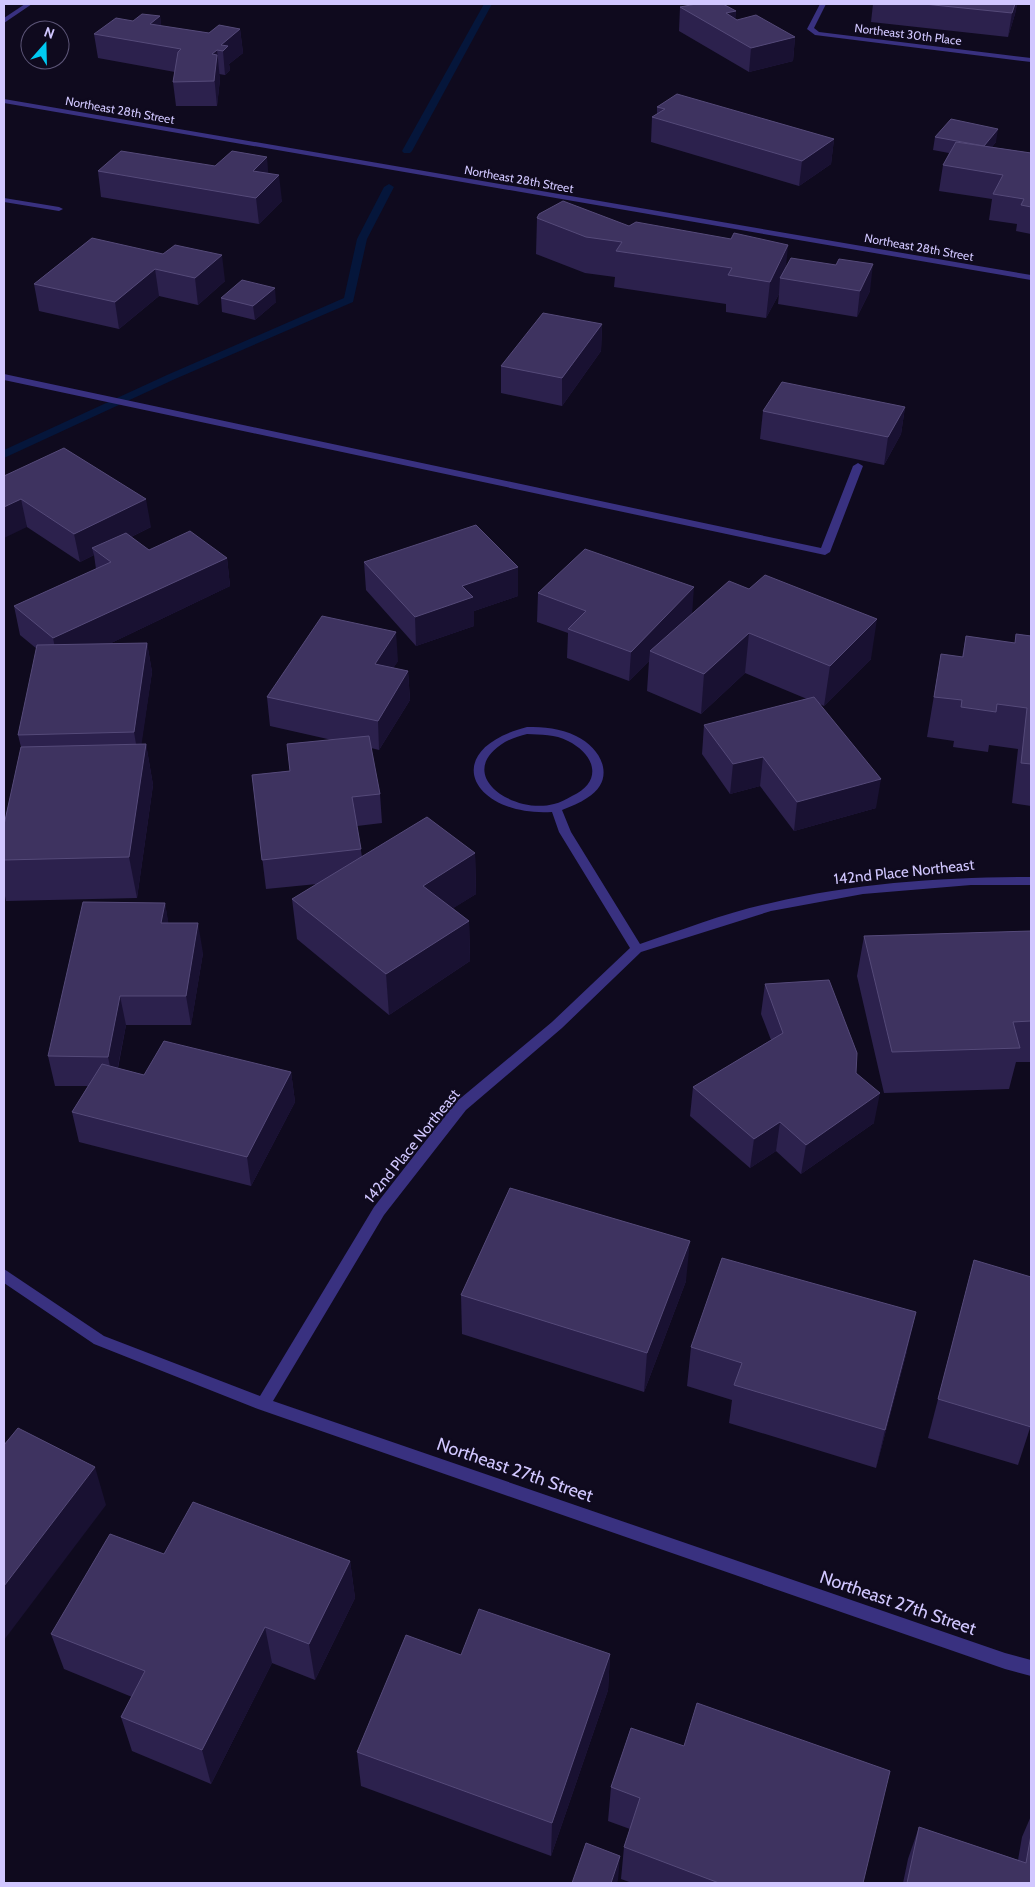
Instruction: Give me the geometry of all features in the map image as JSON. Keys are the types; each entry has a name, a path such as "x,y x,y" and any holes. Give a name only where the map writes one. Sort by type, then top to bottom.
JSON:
{"street":[{"path":"4,21 29,4"},
{"name":"Northeast 30th Place","path":"823,4 810,29 818,34 1031,60"},
{"name":"Northeast 28th Street","path":"4,102 1031,278"},
{"path":"4,200 59,209"},
{"path":"4,377 686,520 825,552 858,466"},
{"path":"544,731 564,734 582,742 594,753 600,766 598,780 590,792 575,802 556,808 534,809 512,806 489,792 483,786 478,772 480,759 490,746 504,737 524,732 544,731"},
{"path":"556,808 565,832 637,949"},
{"name":"142nd Place Northeast","path":"262,1404 379,1211 461,1106 557,1025 637,949 770,907 863,890 971,881 1031,881"},
{"name":"Northeast 27th Street","path":"4,1275 99,1340 262,1404 996,1658 1031,1668"}],"building":[{"path":"696,4 723,4 736,11 726,13 737,20 756,15 795,37 751,48 680,7"},
{"path":"924,4 1015,4 1012,13"},
{"path":"142,14 160,16 150,24 209,33 219,25 240,29 221,45 228,46 223,51 217,50 212,54 217,55 214,81 173,82 178,52 181,49 94,34 116,18 133,21"},
{"path":"677,94 834,139 802,161 652,117 665,109 657,107"},
{"path":"951,119 998,129 984,146 935,137"},
{"path":"956,142 1031,153 1031,207 1021,205 1024,199 993,194 1003,175 943,165"},
{"path":"121,151 215,166 232,151 267,157 253,171 279,175 256,198 98,171"},
{"path":"563,201 629,226 636,222 731,239 734,233 788,245 770,282 728,275 732,268 616,251 622,242 586,237 537,218 539,214"},
{"path":"92,238 163,254 175,245 222,255 195,278 155,269 115,302 34,284"},
{"path":"791,258 836,265 839,259 873,264 860,291 780,278"},
{"path":"242,280 275,288 253,306 221,298"},
{"path":"543,313 602,324 562,378 501,366"},
{"path":"782,382 905,407 888,437 763,411"},
{"path":"64,448 146,499 74,534 21,499 4,507 4,476"},
{"path":"476,525 518,567 462,586 473,597 415,617 364,562"},
{"path":"190,531 227,558 53,638 14,606 111,562 92,548 126,533 149,550"},
{"path":"585,549 694,587 631,652 568,629 586,611 538,593"},
{"path":"765,575 877,619 830,666 749,633 704,674 650,651 729,581 749,589"},
{"path":"322,616 396,632 375,664 408,671 378,721 267,697"},
{"path":"1016,634 1031,636 1031,764 1021,763 1027,708 997,704 996,712 961,707 962,700 934,697 941,654 963,657 966,636 1015,643"},
{"path":"147,643 134,732 18,735 37,645"},
{"path":"814,697 881,779 797,802 763,757 733,764 704,725"},
{"path":"369,736 380,794 352,797 361,849 262,860 252,775 290,771 287,744"},
{"path":"146,744 129,857 4,860 4,825 21,747"},
{"path":"427,817 475,853 423,886 469,921 386,974 292,899"},
{"path":"83,902 165,903 161,923 198,923 186,996 120,996 108,1057 48,1056"},
{"path":"1031,931 1031,1021 1013,1022 1020,1048 892,1052 864,936"},
{"path":"829,980 857,1053 856,1073 880,1093 806,1145 780,1122 754,1139 693,1087 783,1033 765,984"},
{"path":"164,1041 291,1072 247,1157 72,1112 102,1064 144,1075"},
{"path":"510,1188 690,1241 647,1353 461,1295"},
{"path":"722,1258 916,1312 885,1430 734,1385 742,1363 691,1347"},
{"path":"974,1260 1031,1277 1031,1427 938,1399"},
{"path":"18,1428 95,1467 4,1586 4,1445"},
{"path":"193,1502 350,1561 309,1644 265,1627 202,1750 121,1717 145,1671 51,1634 110,1534 164,1554"},
{"path":"479,1609 610,1654 552,1823 357,1752 406,1635 461,1655"},
{"path":"697,1703 890,1771 863,1883 719,1883 624,1847 640,1798 611,1787 631,1728 684,1746"},
{"path":"919,1827 1026,1863 1031,1835 1031,1883 907,1883"},
{"path":"586,1843 620,1856 611,1883 572,1883"}],"waterway":[{"path":"407,151 488,4"},
{"path":"4,454 171,377 349,300 362,239 389,187"}]}
